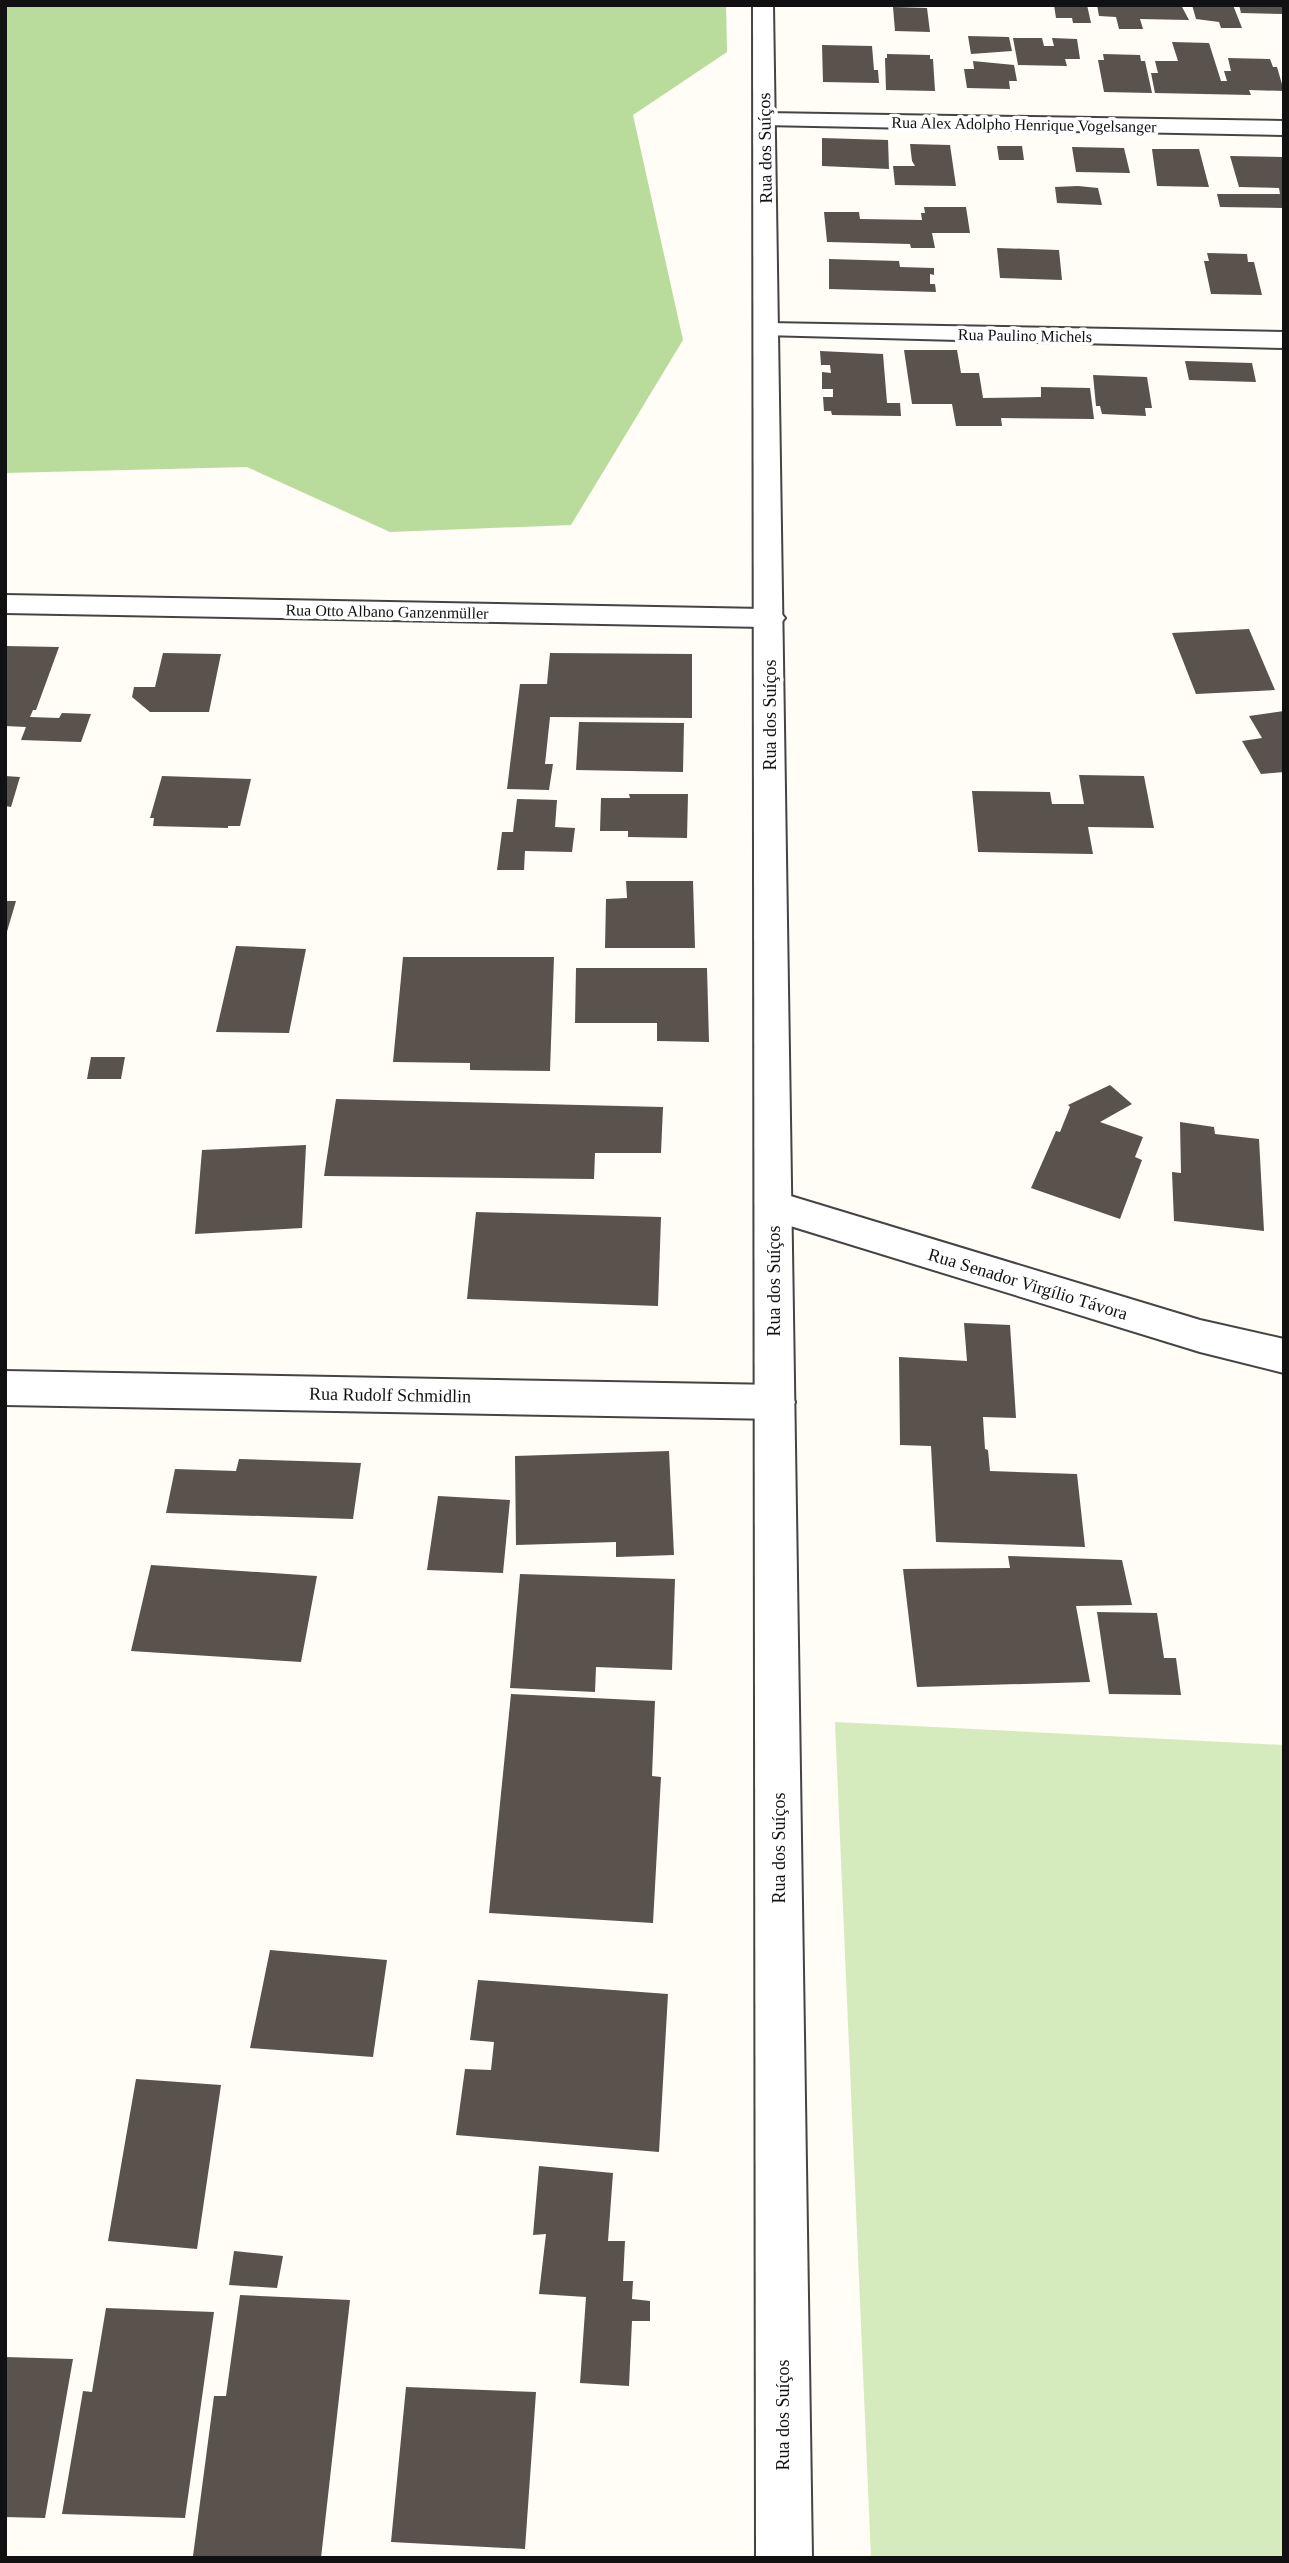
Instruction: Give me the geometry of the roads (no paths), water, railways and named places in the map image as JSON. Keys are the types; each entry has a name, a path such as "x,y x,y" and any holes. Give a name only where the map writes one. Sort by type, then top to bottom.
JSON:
{"street":[{"name":"Rua dos Suíços","path":"763,5 785,2558"},
{"name":"Rua Alex Adolpho Henrique Vogelsanger","path":"765,120 1284,128"},
{"name":"Rua Paulino Michels","path":"767,330 1284,340"},
{"name":"Rua Otto Albano Ganzenmüller","path":"5,604 769,618"},
{"name":"Rua Senador Virgílio Távora","path":"774,1206 1200,1336 1284,1356"},
{"name":"Rua Rudolf Schmidlin","path":"5,1388 775,1402"}]}
